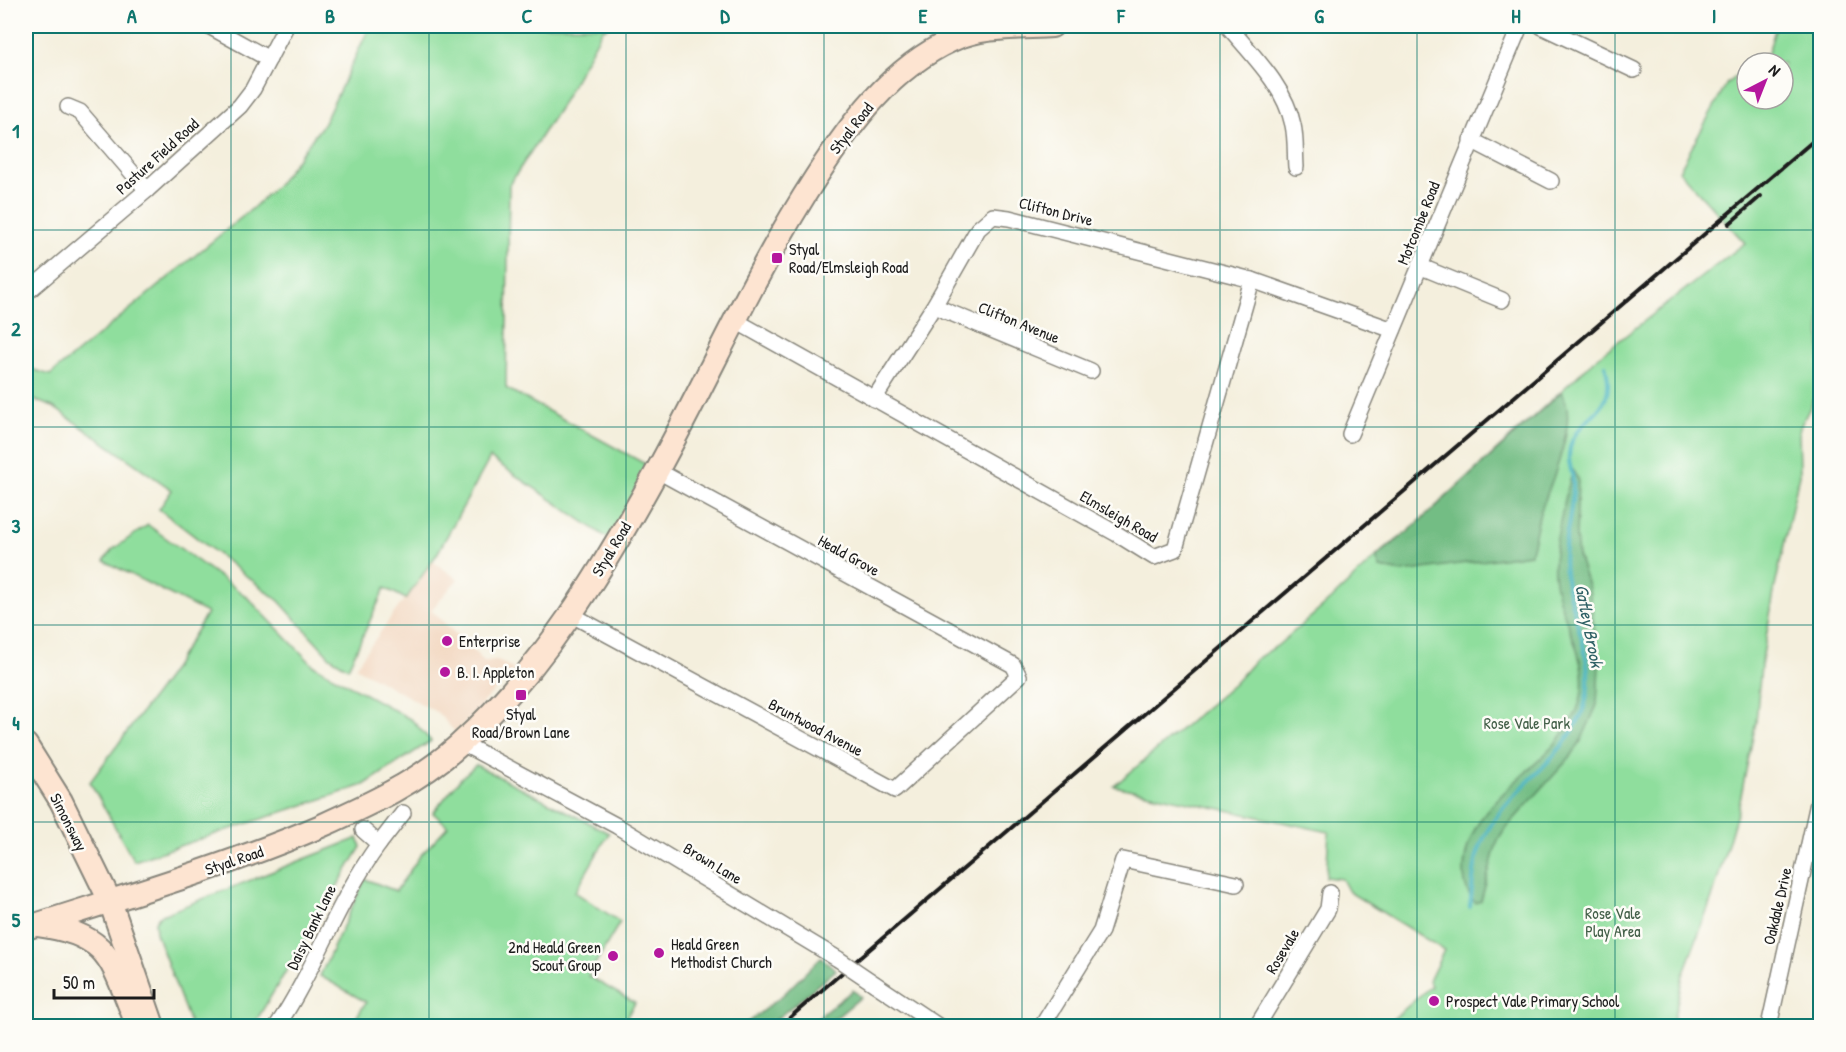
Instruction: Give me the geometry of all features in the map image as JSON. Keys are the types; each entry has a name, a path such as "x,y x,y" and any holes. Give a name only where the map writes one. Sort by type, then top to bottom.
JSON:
{"main road":[{"name":"Styal Road","path":"30,926 271,847 382,799 423,773 462,743 531,672 572,615 657,471 781,231 840,140 880,91 922,57 954,38 991,28 1052,26"},
{"name":"Simonsway","path":"26,744 61,801 110,901 153,1026"},
{"path":"30,926 66,929 92,940 107,955 138,1026"}],"street":[{"path":"209,26 269,59"},
{"name":"Pasture Field Road","path":"26,293 147,190 240,106 286,26"},
{"path":"1228,26 1271,78 1285,101 1294,126 1296,167"},
{"name":"Motcombe Road","path":"1350,434 1520,26"},
{"path":"1541,26 1634,70"},
{"path":"68,107 80,112 147,190"},
{"path":"1471,140 1551,182"},
{"name":"Clifton Drive","path":"874,399 934,306 978,229 993,216 1010,218 1252,280"},
{"path":"1419,266 1502,300"},
{"path":"1252,280 1393,330"},
{"name":"Elmsleigh Road","path":"734,320 1107,528 1154,557 1166,555 1175,549 1252,280"},
{"name":"Clifton Avenue","path":"934,306 1091,370"},
{"name":"Heald Grove","path":"657,471 1013,665 1019,676"},
{"name":"Bruntwood Avenue","path":"572,615 895,790 1019,676"},
{"name":"Brown Lane","path":"462,743 617,826 838,959 938,1026"},
{"name":"Oakdale Drive","path":"1769,1026 1821,794"},
{"name":"Daisy Bank Lane","path":"277,1026 313,966 356,876 403,813"},
{"path":"363,830 379,844"},
{"path":"1042,1026 1101,931 1123,860 1236,884"},
{"name":"Rosevale","path":"1257,1026 1328,909 1330,893"}],"shaded area":[{"path":"432,561 458,579 431,610 484,661 500,661 514,670 483,702 474,715 455,732 438,713 355,667"}],"green space":[{"path":"370,26 610,26 603,29 560,107 509,185 506,388 649,466 609,539 490,458 437,554 406,599 385,588 348,668 330,657 279,601 159,509 172,490 53,407 26,397 26,362 31,369 50,375 254,207 279,183 324,123"},
{"name":"Rose Vale Park","path":"1776,26 1820,26 1820,388 1799,429 1800,470 1775,587 1761,666 1756,722 1738,810 1712,898 1683,975 1672,1026 1385,1026 1431,986 1429,981 1444,950 1349,892 1342,879 1326,877 1329,832 1114,786 1234,684 1256,659 1277,646 1383,550 1409,531 1598,357 1745,243 1679,171 1727,83 1735,77 1735,111 1795,111 1795,51 1769,51"},
{"path":"1561,392 1568,418 1566,434 1562,452 1540,513 1530,554 1402,572 1380,568 1376,557 1409,531"},
{"path":"1573,470 1578,481 1576,537 1578,555 1589,589 1599,664 1597,705 1572,755 1506,828 1497,842 1481,901 1476,903 1466,888 1464,870 1469,844 1479,822 1494,802 1565,732 1577,710 1582,692 1579,658 1557,590 1554,573 1557,537"},
{"path":"148,525 246,596 313,665 412,720 431,741 364,785 134,861 90,782 170,674 207,613 104,561 112,550"},
{"path":"476,765 609,833 575,892 620,922 588,976 635,1003 626,1018 640,1026 351,1026 366,1002 320,976 365,879 396,891 420,856 448,826 433,813 461,778"},
{"path":"358,838 361,847 253,1026 191,1026 156,933 155,922 159,916"},
{"path":"821,957 836,970 768,1026 743,1026 784,994"},
{"path":"853,990 861,997 826,1026 807,1026"}],"waterway":[{"name":"Gatley Brook","path":"1470,907 1477,856 1493,822 1504,807 1559,749 1581,715 1587,697 1587,662 1568,591 1564,561 1573,494 1569,455 1572,441 1578,430 1601,406 1607,396 1608,383 1605,365"}],"railway":[{"path":"780,1026 1820,135"},
{"path":"1729,224 1761,196"}],"place":[{"name":"Styal Road/Elmsleigh Road","path":"777,258"},
{"name":"Enterprise","path":"447,641"},
{"name":"B. I. Appleton","path":"445,672"},
{"name":"Styal Road/Brown Lane","path":"521,695"},
{"name":"Heald Green Methodist Church","path":"659,953"},
{"name":"2nd Heald Green Scout Group","path":"613,956"},
{"name":"Prospect Vale Primary School","path":"1434,1001"}],"park label":[{"name":"Rose Vale Play Area","path":"1613,922"}]}
